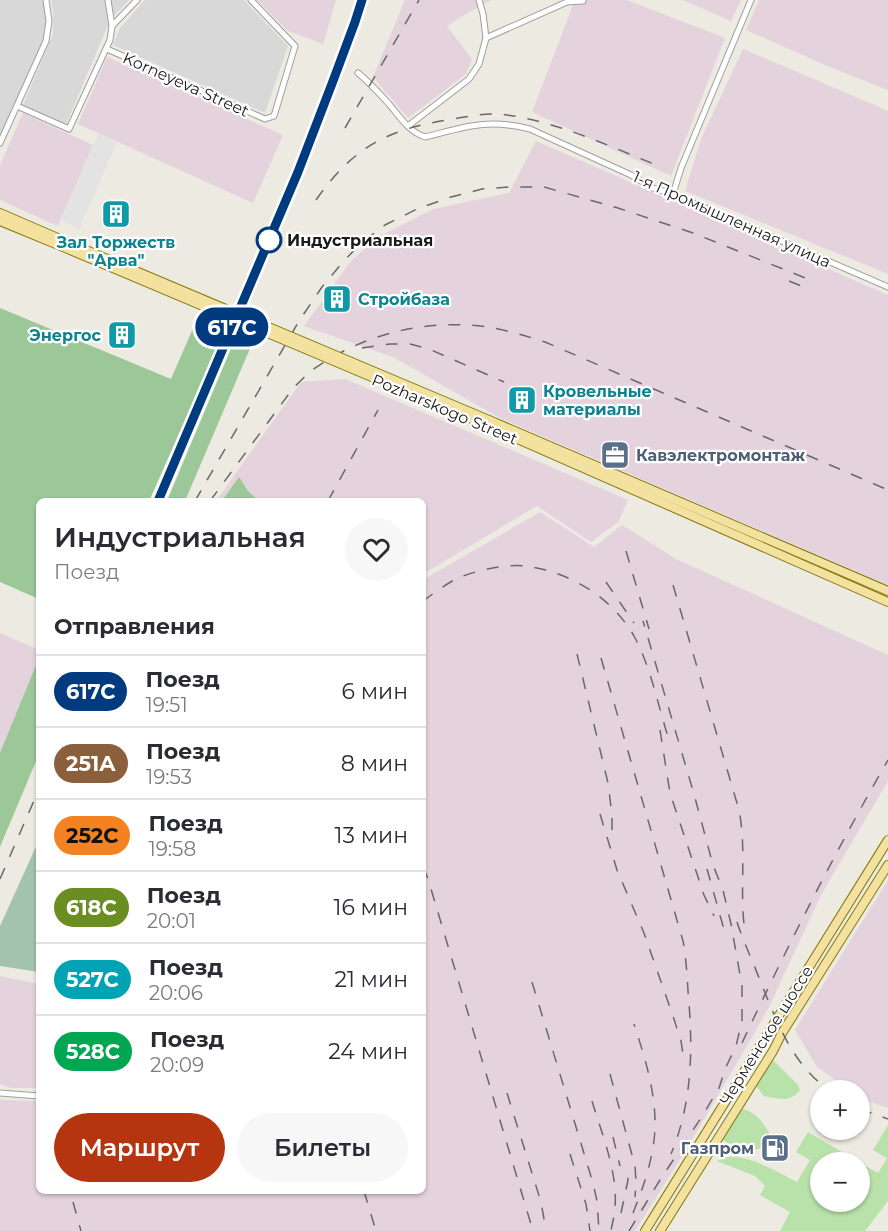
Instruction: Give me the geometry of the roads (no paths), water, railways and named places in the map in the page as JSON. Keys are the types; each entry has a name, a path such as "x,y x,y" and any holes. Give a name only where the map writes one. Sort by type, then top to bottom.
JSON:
{"main road":[{"name":"Pozharskogo Street","path":"0,213 65,244 888,591"},
{"name":"Pozharskogo Street","path":"0,221 65,244"},
{"name":"Pozharskogo Street","path":"489,423 888,602"},
{"name":"Черменское шоссе","path":"645,1231 888,840"},
{"name":"Черменское шоссе","path":"660,1231 888,865"}],"street":[{"path":"0,143 46,41 49,21 46,0"},
{"path":"18,106 69,129 110,40 112,26 108,0"},
{"path":"112,26 137,0"},
{"name":"Korneyeva Street","path":"107,49 266,119 274,116 295,46 251,0"},
{"path":"358,73 408,126 469,79 479,64 486,38 483,14 478,0"},
{"path":"673,194 681,168 751,0"},
{"path":"486,38 567,2 583,1"},
{"name":"1-я Промышленная улица","path":"408,126 425,137 476,124 513,124 530,129 631,175 653,188 673,194 888,287"},
{"path":"0,1093 36,1096"}],"railway":[{"path":"159,498 318,122 342,61 362,0"},
{"path":"345,128 419,0"},
{"path":"316,200 344,166 374,143 410,128 480,115 507,115 546,123 659,166"},
{"path":"197,498 299,321 342,263 361,243 385,225 417,209 451,197 482,189 544,187 693,233 813,281"},
{"path":"789,281 811,290"},
{"path":"212,498 294,387 311,371 330,358 372,339 417,327 441,325 487,327 545,342 888,490"},
{"path":"362,348 410,344 429,349 504,382"},
{"path":"330,498 378,410"},
{"path":"626,551 649,629"},
{"path":"426,599 458,578 482,570 508,566 541,569 573,580 587,588 614,609 634,636 650,674 669,740"},
{"path":"606,582 634,623"},
{"path":"673,585 739,810 745,932"},
{"path":"629,1231 719,1088 736,1046 742,1021 742,986 723,890 713,865 643,621"},
{"path":"577,654 608,783 612,839"},
{"path":"601,658 685,953 691,1033 690,1074 684,1114 671,1154"},
{"path":"660,730 670,793 704,895 714,916"},
{"path":"742,1043 812,900 888,760"},
{"path":"0,879 36,796"},
{"path":"600,814 617,870 644,933 673,1016 681,1041 684,1061"},
{"path":"707,869 725,933"},
{"path":"426,874 533,1231"},
{"path":"737,922 786,1040 804,1067 817,1080"},
{"path":"532,982 593,1183 599,1231"},
{"path":"633,1213 649,1167 655,1131 651,1083 634,1024"},
{"path":"610,1074 635,1166 635,1197"},
{"path":"507,1093 541,1202 544,1219 543,1231"},
{"path":"592,1101 614,1181 615,1211 611,1231"},
{"path":"870,1113 888,1119"},
{"path":"613,1137 620,1166"},
{"path":"570,1154 586,1204 590,1231"},
{"path":"621,1213 628,1180 627,1169"},
{"path":"365,1194 376,1231"},
{"path":"73,1202 81,1231"}],"train":[{"name":"617C","path":"159,498 298,172 362,0"}],"place":[{"name":"Зал Торжеств \"Арва\"","path":"116,214"},
{"name":"Индустриальная","path":"269,240"},
{"name":"Стройбаза","path":"337,299"},
{"name":"Энергос","path":"122,335"},
{"name":"Кровельные материалы","path":"522,400"},
{"name":"Кавэлектромонтаж","path":"615,455"},
{"name":"Газпром","path":"775,1148"}]}
